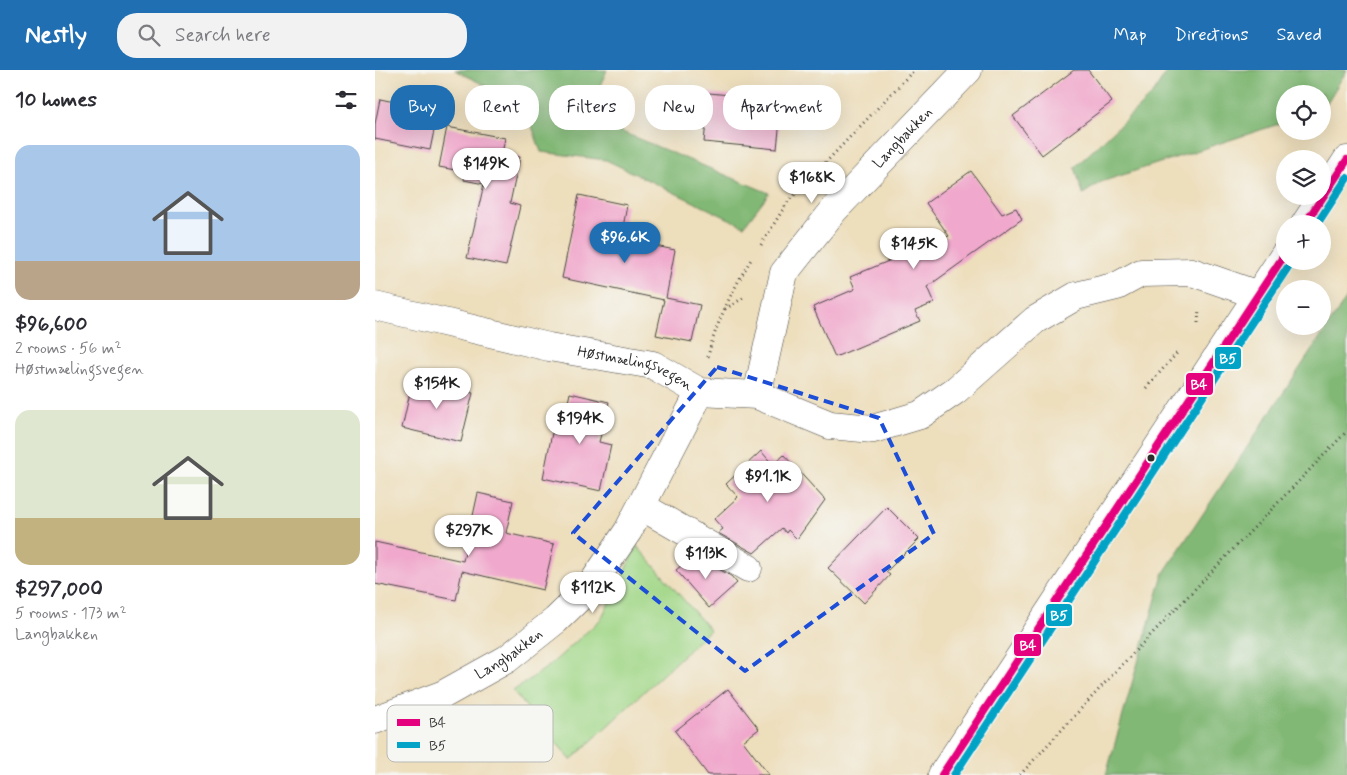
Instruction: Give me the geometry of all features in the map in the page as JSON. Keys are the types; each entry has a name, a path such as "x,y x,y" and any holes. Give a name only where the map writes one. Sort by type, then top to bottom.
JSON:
{"street":[{"name":"Langbakken","path":"757,394 785,273 834,210 968,70"},
{"path":"1311,215 1347,160"},
{"path":"942,775 1276,268"},
{"name":"Høstmælingsvegen","path":"375,306 549,347 653,365 700,392 757,394 830,425 873,428 920,415 956,390 1035,320 1076,296 1117,286 1141,273 1191,272 1258,295"},
{"name":"Langbakken","path":"415,705 444,694 507,660 590,587 628,531 700,392"},
{"path":"641,506 748,568"},
{"name":"Langbakken","path":"375,720 387,715"}],"path":[{"path":"1191,272 1200,302 1198,323 1194,329"},
{"path":"1146,388 1181,349"},
{"path":"1020,775 1115,672 1347,431"}],"highlighted area":[{"path":"717,367 879,418 934,534 745,671 573,533"}],"green space":[{"path":"455,70 607,70 600,85 549,85 549,130 617,130 769,193 744,226 606,160 541,152 533,130 539,130 539,85 484,85"},
{"path":"1168,70 1347,70 1331,96 1331,85 1276,85 1276,125 1101,182 1083,194 1075,167 1152,95"},
{"path":"1347,297 1347,775 1106,775 1163,574 1322,335 1331,335 1331,321"},
{"path":"637,546 710,630 571,760 553,739 553,705 525,705 513,691 549,666 601,619"}],"building":[{"path":"1074,70 1088,70 1112,102 1042,155 1013,116"},
{"path":"713,93 723,94 723,130 779,130 777,149 704,142 705,130 713,130"},
{"path":"380,99 390,101 390,130 434,130 430,150 375,139 375,124"},
{"path":"455,129 505,138 502,154 520,157 510,203 520,206 506,266 467,258 484,184 464,180 466,172 439,167 446,130"},
{"path":"971,171 1002,214 1016,208 1022,219 927,287 934,303 915,311 920,321 835,357 813,307 855,289 850,277 949,236 926,203"},
{"path":"579,195 627,205 621,239 675,250 666,298 700,305 692,342 656,335 664,300 562,278"},
{"path":"413,379 473,393 461,442 402,428"},
{"path":"570,393 609,402 599,442 611,445 601,491 543,478 552,433 561,434"},
{"path":"761,451 773,465 784,455 825,500 797,539 788,530 786,533 782,528 754,553 718,533 723,529 714,519 738,497 726,484"},
{"path":"478,493 513,501 506,533 554,544 543,590 462,571 456,600 375,584 375,542 463,561"},
{"path":"887,507 919,539 886,572 890,575 864,603 828,568"},
{"path":"694,555 731,576 737,583 709,608 676,570"},
{"path":"728,689 759,729 743,741 769,775 708,775 675,731"}],"transit line":[{"name":"B4","path":"1311,215 1347,160"},
{"name":"B5","path":"1323,215 1347,178"},
{"name":"B4","path":"942,775 1276,268"},
{"name":"B5","path":"954,775 1286,270"}]}
